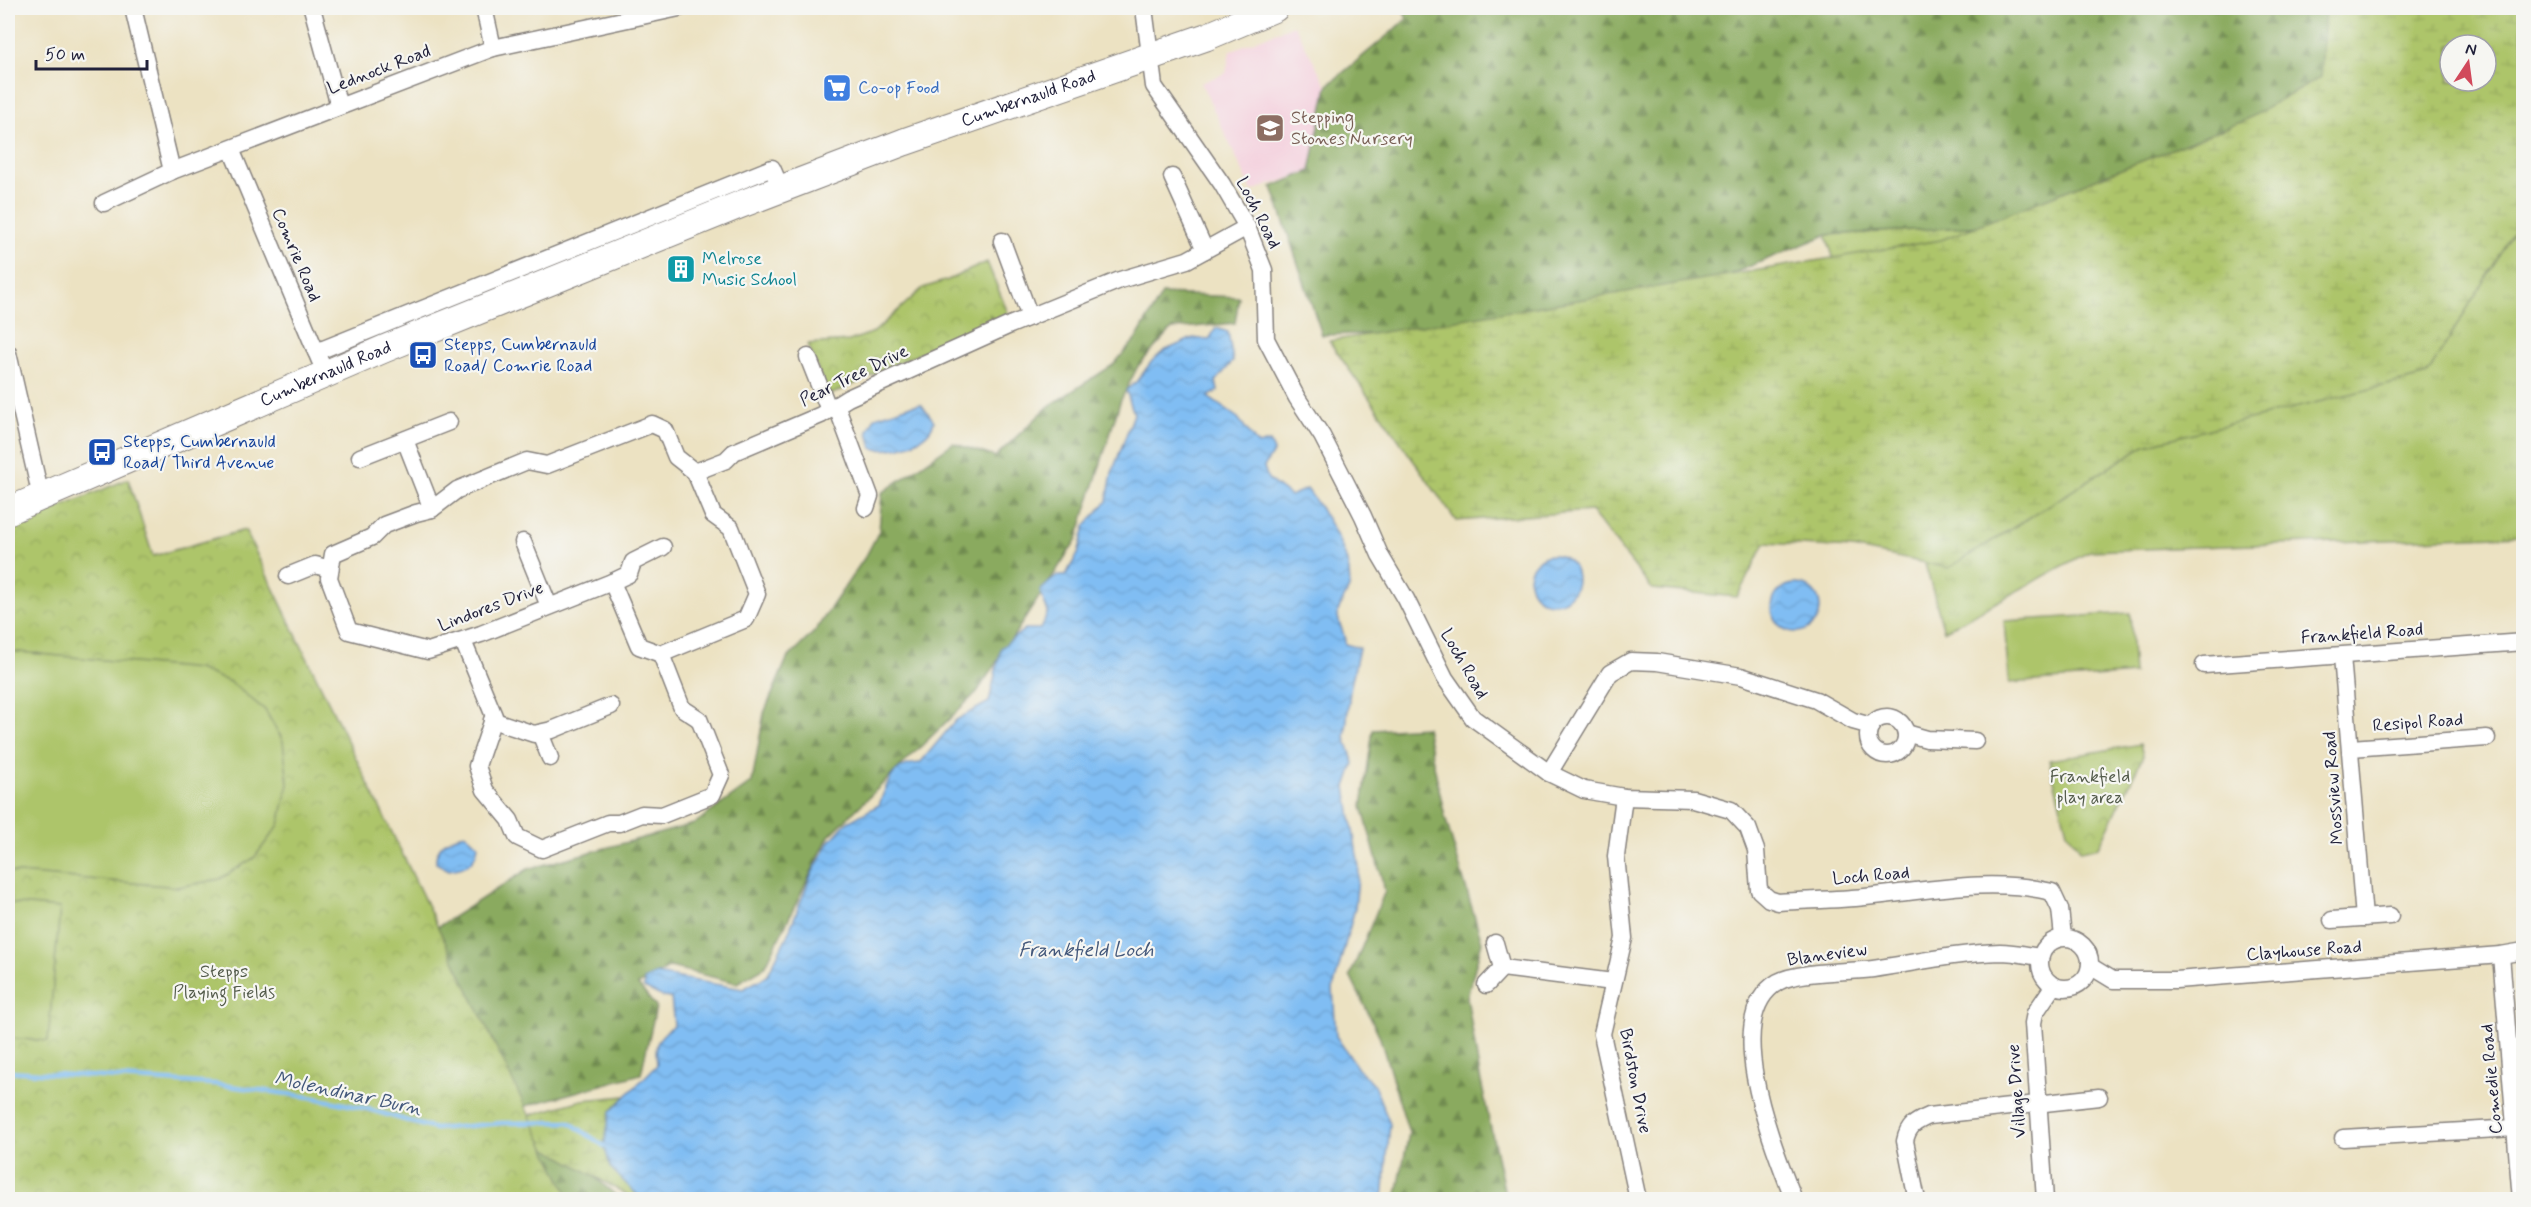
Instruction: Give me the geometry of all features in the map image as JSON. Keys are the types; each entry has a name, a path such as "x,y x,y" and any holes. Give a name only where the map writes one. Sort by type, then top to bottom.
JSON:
{"main road":[{"name":"Cumbernauld Road","path":"8,511 321,363 384,349 781,189 904,142 1206,37 1275,8"}],"street":[{"path":"133,8 172,171"},
{"path":"312,8 339,106"},
{"path":"484,8 493,48"},
{"name":"Lednock Road","path":"104,203 172,171 493,48 646,10 679,8"},
{"name":"Loch Road","path":"1144,8 1154,87 1222,184 1247,227 1264,270 1266,339 1297,398 1322,436 1363,516 1380,555 1406,599 1445,678 1473,718 1549,772 1584,790 1624,797 1693,799 1731,810 1748,828 1756,849 1759,890 1769,899 1778,902 1862,897 1963,886 2033,887 2052,892 2060,909 2063,937"},
{"name":"Comrie Road","path":"231,149 321,363"},
{"path":"1172,177 1204,250"},
{"name":"Pear Tree Drive","path":"695,472 726,460 734,452 1030,317 1120,280 1187,260 1247,227"},
{"path":"1002,241 1030,317"},
{"path":"8,353 41,497"},
{"path":"808,357 870,496 866,508"},
{"path":"360,457 449,422"},
{"path":"288,576 315,565 330,570 333,554 372,537 384,525 432,509 457,490 527,461 547,465 652,424 664,429 676,457 695,472 712,515 731,528 757,594 746,619 661,654 639,646 612,582 629,573 633,562 663,547"},
{"path":"405,440 432,509"},
{"path":"523,542 549,606"},
{"name":"Lindores Drive","path":"330,570 329,578 349,631 428,651 463,641 612,582"},
{"path":"463,641 494,716 477,766 484,790 510,820 517,837 542,849 608,823 619,823 642,814 662,814 712,795 721,775 699,719 682,708 661,654"},
{"name":"Frankfield Road","path":"2204,665 2523,642"},
{"name":"Mossview Road","path":"2342,656 2364,918"},
{"path":"1549,772 1610,673 1631,662 1657,662 1741,676 1816,700 1853,721 1871,726"},
{"path":"492,720 534,734 611,706"},
{"path":"1881,718 1894,719 1904,727 1906,733 1906,740 1895,754 1877,753 1869,743 1871,726 1881,718"},
{"path":"540,733 550,758"},
{"path":"1906,733 1927,739 1975,741"},
{"name":"Resipol Road","path":"2351,748 2487,738"},
{"name":"Birdston Drive","path":"1624,797 1616,856 1624,938 1602,1034 1637,1198"},
{"path":"2332,920 2390,916"},
{"path":"2063,937 2083,944 2089,954 2090,966 2085,979 2074,986 2063,988 2054,985 2042,973 2040,957 2043,950 2053,940 2063,937"},
{"path":"1495,943 1502,968"},
{"name":"Clayhouse Road","path":"2090,966 2113,980 2176,980 2501,955 2523,951"},
{"name":"Blaneview","path":"1794,1200 1765,1121 1753,1066 1751,1034 1761,999 1779,981 1805,975 1849,972 2000,952 2040,957"},
{"name":"Comedie Road","path":"2501,955 2521,1200"},
{"path":"1502,968 1613,982"},
{"path":"1486,986 1502,968"},
{"name":"Village Drive","path":"2045,1200 2033,1023 2035,1013 2054,985"},
{"path":"1917,1200 1905,1141 1907,1132 1913,1123 1929,1116 2099,1097"},
{"path":"2343,1138 2515,1128"}],"shaded area":[{"name":"Stepping Stones Nursery","path":"1294,25 1327,86 1310,171 1252,191 1201,83 1226,73 1230,51"}],"green space":[{"path":"1402,8 2360,8 2362,65 2093,220 1826,235 1600,328 1322,335 1272,187 1310,171 1327,86 1407,19"},
{"path":"2325,8 2523,8 2523,216 2427,375 2145,445 1949,568 1853,548 1765,543 1737,597 1652,589 1591,511 1456,521 1329,341 1941,240 2246,120 2321,77"},
{"path":"2523,8 2523,535 2090,551 1944,631 1875,387 1826,235 2093,220 2362,65 2438,38 2438,93 2498,93 2498,33 2452,33"},
{"path":"987,262 1008,313 994,320 990,315 991,321 868,377 865,372 863,374 865,379 828,396 808,344 849,341 874,332 923,288 948,280"},
{"path":"1162,294 1239,297 1235,323 1172,329 1138,366 1120,402 1077,539 977,692 829,836 765,967 737,983 670,967 638,985 656,1007 641,1074 504,1112 552,1139 620,1199 442,1199 322,1001 528,869 694,824 752,782 764,713 787,659 815,631 867,554 879,531 882,493 953,443 995,457 1049,406 1113,365 1136,339"},
{"name":"Stepps Playing Fields","path":"128,479 153,556 245,530 570,1199 8,1200 8,529"},
{"path":"2130,613 2134,674 2009,683 2004,621"},
{"path":"8,651 198,669 230,682 265,710 283,741 288,784 279,825 254,858 220,879 179,887 8,872"},
{"path":"1426,727 1445,817 1482,942 1467,997 1480,1077 1506,1199 1396,1199 1409,1133 1379,1035 1350,976 1385,891 1362,806 1373,730"},
{"name":"Frankfield play area","path":"2140,744 2143,756 2099,847 2081,851 2067,832 2049,760"},
{"path":"8,903 60,908 48,1041 8,1038"},
{"path":"626,1096 610,1112 641,1199 634,1199 502,1123 582,1100"}],"water":[{"name":"Frankfield Loch","path":"1216,328 1228,332 1233,361 1216,381 1218,391 1208,397 1238,418 1258,445 1270,442 1274,451 1264,467 1268,479 1290,496 1307,489 1329,522 1347,562 1349,587 1340,606 1338,617 1345,644 1359,648 1350,690 1345,738 1354,763 1346,787 1359,867 1355,908 1333,989 1336,1036 1358,1069 1374,1085 1390,1124 1383,1199 641,1199 611,1168 604,1146 610,1112 657,1065 658,1042 663,1034 674,1025 671,998 663,997 644,988 644,980 656,974 743,989 767,976 788,934 811,875 830,841 846,823 879,805 888,782 897,771 910,764 920,763 956,720 989,702 1001,648 1025,629 1040,629 1048,612 1040,591 1056,576 1065,576 1078,554 1085,526 1107,501 1112,473 1134,414 1126,390 1164,351 1193,338 1209,340"},
{"path":"921,404 934,421 925,435 898,448 872,448 868,431 875,417"},
{"path":"1553,555 1570,562 1577,579 1570,596 1553,603 1536,596 1529,579 1536,562"},
{"path":"1796,584 1813,591 1820,608 1813,625 1796,632 1779,625 1772,608 1779,591"},
{"path":"466,834 478,845 475,856 469,864 449,870 436,863 438,852 445,843"}],"waterway":[{"name":"Molendinar Burn","path":"8,1071 215,1084 310,1097 368,1109 435,1129 502,1123 569,1122 604,1146"}],"place":[{"name":"Co-op Food","path":"837,88"},
{"name":"Stepping Stones Nursery","path":"1270,128"},
{"name":"Melrose Music School","path":"681,269"},
{"name":"Stepps, Cumbernauld Road/ Comrie Road","path":"423,355"},
{"name":"Stepps, Cumbernauld Road/ Third Avenue","path":"102,452"}]}
